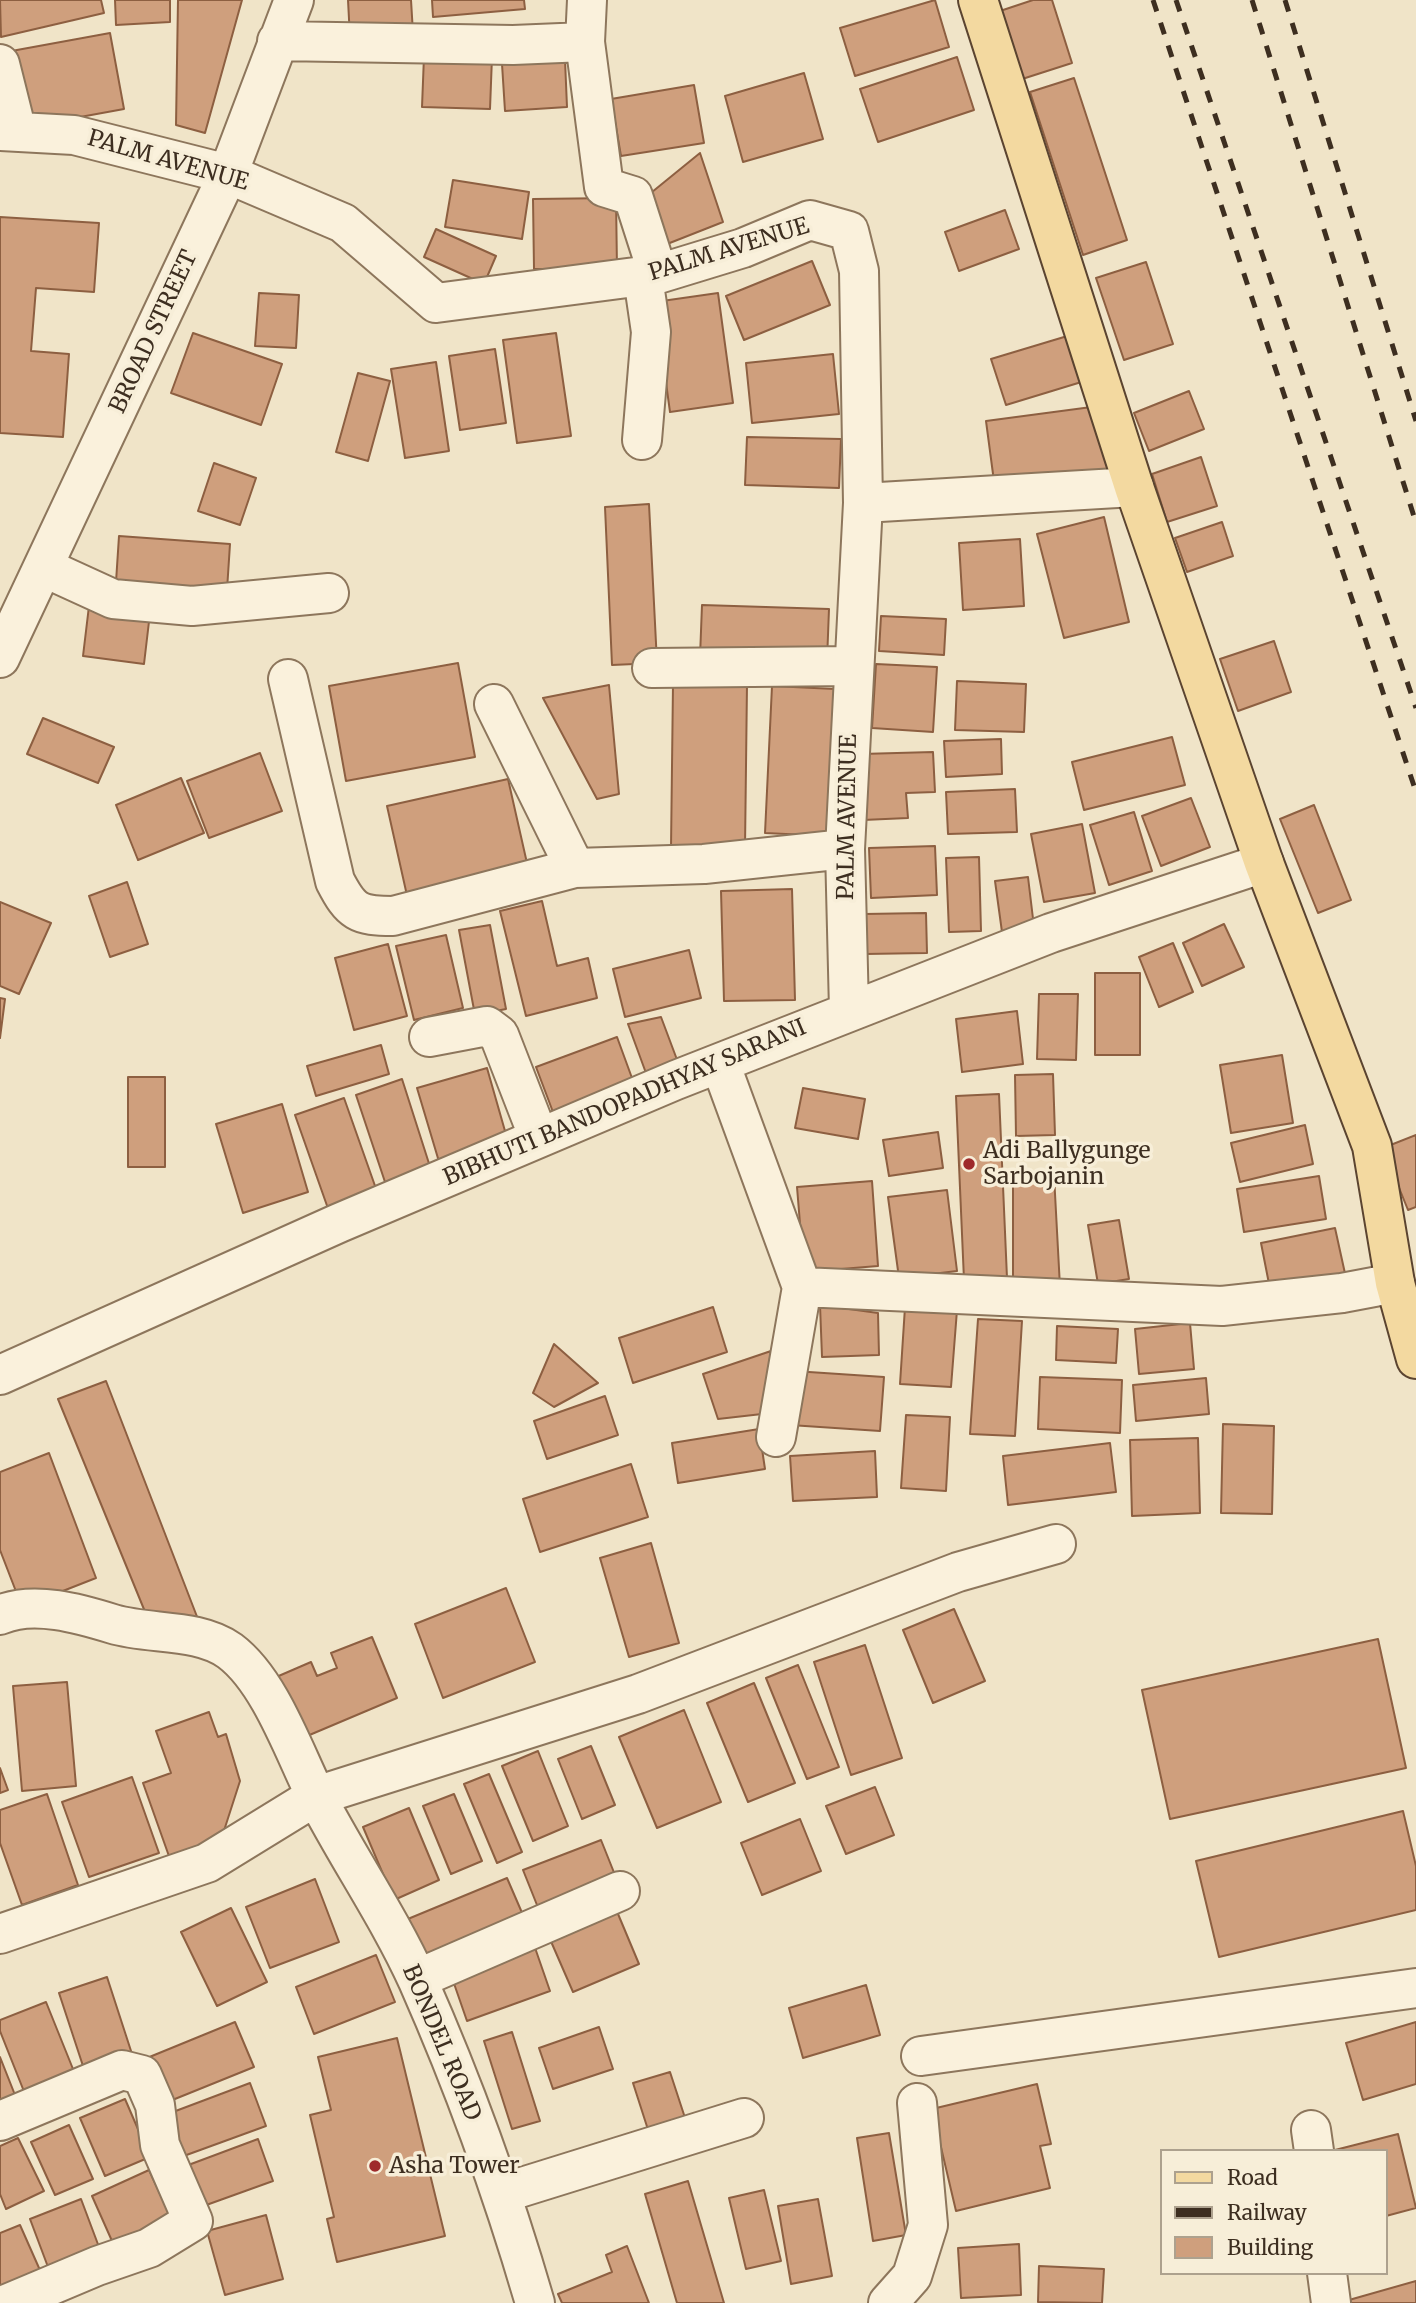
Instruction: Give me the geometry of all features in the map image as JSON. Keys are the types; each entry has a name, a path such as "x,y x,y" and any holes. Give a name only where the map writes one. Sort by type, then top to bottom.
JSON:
{"main road":[{"path":"978,0 1134,486 1264,863 1372,1146 1395,1283 1416,1359"}],"street":[{"name":"BROAD STREET","path":"0,658 228,174 276,41 295,0"},
{"path":"586,0 585,43 604,187 633,196 650,276 651,332 642,440"},
{"path":"276,41 513,45 585,43"},
{"path":"0,64 8,132"},
{"name":"PALM AVENUE","path":"8,132 74,135 228,174 343,223 436,303 650,276 743,248 810,220 849,231 859,271 863,503 852,666 845,849 849,1010"},
{"path":"863,503 1134,486"},
{"path":"43,567 113,599 192,606 329,593"},
{"path":"652,668 852,666"},
{"path":"288,679 335,881 347,905 366,916 393,916 575,869 704,864 845,849"},
{"path":"494,704 575,869"},
{"name":"BIBHUTI BANDOPADHYAY SARANI","path":"0,1375 185,1290 539,1138 849,1010 1051,933 1264,863"},
{"path":"429,1037 487,1026 499,1035 539,1138"},
{"path":"720,1063 802,1287 776,1437"},
{"path":"802,1287 1222,1306 1342,1293 1395,1283"},
{"path":"0,1934 206,1863 316,1796 638,1694 958,1572 1056,1544"},
{"name":"BONDEL ROAD","path":"0,1615 9,1611 68,1610 125,1628 204,1638 230,1651 251,1673 275,1712 316,1796 417,1979 503,2193 535,2303"},
{"path":"417,1979 620,1891"},
{"path":"921,2056 1416,1989"},
{"path":"0,2120 122,2070 142,2075 155,2105 160,2145 193,2221 149,2248 97,2266 9,2303"},
{"path":"888,2303 912,2276 928,2225 917,2103"},
{"path":"503,2193 744,2118"},
{"path":"1327,2275 1331,2303"}],"building":[{"path":"0,0 101,0 104,13 1,37"},
{"path":"115,0 170,0 170,22 116,25"},
{"path":"178,0 242,0 205,133 176,125"},
{"path":"348,0 411,0 413,33 350,38"},
{"path":"432,0 524,0 525,9 433,17"},
{"path":"935,0 949,47 855,76 840,28"},
{"path":"1033,0 1052,0 1072,63 1016,81 994,13"},
{"path":"110,33 124,109 20,128 6,52"},
{"path":"424,56 492,57 490,109 422,107"},
{"path":"957,57 974,110 878,142 860,89"},
{"path":"565,60 567,107 505,111 502,64"},
{"path":"804,73 823,139 743,162 725,96"},
{"path":"1074,78 1127,240 1083,255 1030,92"},
{"path":"694,85 704,143 621,156 611,99"},
{"path":"700,153 723,222 657,248 641,201"},
{"path":"453,180 529,192 522,239 445,227"},
{"path":"616,198 617,269 534,269 533,199"},
{"path":"1005,210 1019,249 959,271 945,232"},
{"path":"0,217 99,223 94,292 36,288 31,351 69,354 63,437 0,433"},
{"path":"436,229 496,256 484,284 424,257"},
{"path":"812,261 830,305 744,340 726,296"},
{"path":"1146,262 1173,344 1124,360 1096,278"},
{"path":"259,293 299,295 296,348 255,346"},
{"path":"718,293 733,403 670,412 655,302"},
{"path":"193,333 282,364 261,425 171,393"},
{"path":"556,333 571,436 517,443 503,340"},
{"path":"1074,334 1088,380 1006,405 991,359"},
{"path":"495,349 506,423 460,430 449,356"},
{"path":"833,354 839,414 752,423 746,363"},
{"path":"436,362 449,451 405,458 391,369"},
{"path":"358,373 390,381 368,461 336,452"},
{"path":"1189,391 1204,429 1149,451 1134,413"},
{"path":"1099,406 1108,474 995,489 986,421"},
{"path":"747,437 841,439 839,488 745,485"},
{"path":"1201,457 1217,506 1167,522 1152,474"},
{"path":"214,463 256,478 240,525 198,511"},
{"path":"649,504 657,663 612,665 605,507"},
{"path":"1104,517 1129,622 1064,638 1037,534"},
{"path":"1222,522 1233,556 1187,572 1175,538"},
{"path":"119,536 230,544 227,590 116,582"},
{"path":"1020,539 1024,606 963,610 959,543"},
{"path":"702,605 829,609 827,661 700,657"},
{"path":"89,606 150,613 144,664 83,656"},
{"path":"881,616 946,619 944,655 879,651"},
{"path":"1274,641 1291,692 1238,711 1220,659"},
{"path":"458,663 475,757 346,781 329,686"},
{"path":"876,664 937,667 933,732 872,728"},
{"path":"957,681 1026,684 1024,732 955,730"},
{"path":"673,684 747,684 745,848 671,848"},
{"path":"609,685 619,794 597,799 543,698"},
{"path":"772,686 835,689 828,836 765,833"},
{"path":"43,718 114,747 98,783 27,754"},
{"path":"1172,737 1185,785 1084,810 1072,762"},
{"path":"1001,739 1002,774 946,777 944,741"},
{"path":"933,752 935,792 906,793 908,818 863,820 861,754"},
{"path":"260,753 282,811 209,838 187,781"},
{"path":"181,778 204,833 138,860 116,805"},
{"path":"508,779 529,872 408,900 387,806"},
{"path":"1015,789 1017,832 948,834 946,792"},
{"path":"1191,798 1210,847 1161,866 1142,816"},
{"path":"1314,805 1351,900 1318,913 1280,819"},
{"path":"1134,812 1152,871 1109,885 1090,825"},
{"path":"1082,824 1095,893 1044,902 1031,834"},
{"path":"935,846 937,895 871,898 869,848"},
{"path":"979,857 981,931 949,932 946,858"},
{"path":"1028,877 1034,927 1002,932 995,881"},
{"path":"127,882 148,944 110,957 89,896"},
{"path":"792,889 795,1000 724,1001 721,891"},
{"path":"542,901 557,966 588,958 597,998 526,1016 500,911"},
{"path":"0,902 51,923 19,994 0,986"},
{"path":"926,913 927,953 865,954 864,914"},
{"path":"1224,924 1244,967 1202,986 1183,943"},
{"path":"490,925 506,1009 475,1015 459,930"},
{"path":"446,935 463,1008 414,1020 396,946"},
{"path":"1173,943 1193,992 1159,1007 1139,957"},
{"path":"388,944 407,1016 354,1030 335,958"},
{"path":"689,950 701,998 625,1017 613,969"},
{"path":"1095,973 1140,973 1140,1055 1095,1055"},
{"path":"1039,994 1078,994 1076,1060 1037,1059"},
{"path":"0,998 5,999 0,1038"},
{"path":"1017,1011 1023,1064 962,1072 956,1019"},
{"path":"661,1017 682,1073 650,1084 628,1024"},
{"path":"617,1037 636,1089 556,1120 536,1067"},
{"path":"381,1045 389,1074 316,1096 307,1066"},
{"path":"1282,1055 1293,1123 1231,1133 1220,1065"},
{"path":"487,1068 509,1145 440,1165 417,1088"},
{"path":"1053,1074 1055,1135 1016,1136 1015,1075"},
{"path":"128,1077 165,1077 165,1167 128,1167"},
{"path":"402,1079 433,1176 388,1191 356,1095"},
{"path":"803,1088 865,1099 858,1139 795,1128"},
{"path":"999,1094 1007,1278 964,1280 956,1096"},
{"path":"344,1098 380,1200 331,1217 295,1115"},
{"path":"282,1104 308,1192 243,1213 216,1124"},
{"path":"1305,1125 1313,1164 1240,1182 1231,1143"},
{"path":"938,1132 943,1168 889,1176 883,1140"},
{"path":"1416,1135 1416,1207 1408,1210 1383,1148"},
{"path":"1013,1174 1054,1175 1060,1287 1013,1286"},
{"path":"1319,1176 1326,1219 1244,1232 1237,1189"},
{"path":"872,1181 878,1266 804,1272 797,1187"},
{"path":"947,1190 957,1271 899,1278 888,1197"},
{"path":"1119,1220 1129,1279 1098,1284 1088,1225"},
{"path":"1335,1228 1346,1278 1271,1294 1261,1243"},
{"path":"820,1305 878,1313 879,1355 822,1357"},
{"path":"713,1307 727,1352 633,1383 619,1338"},
{"path":"905,1307 957,1310 951,1387 900,1384"},
{"path":"978,1319 1022,1321 1015,1436 970,1434"},
{"path":"1190,1323 1194,1369 1139,1374 1135,1329"},
{"path":"1057,1326 1118,1329 1116,1363 1056,1360"},
{"path":"554,1344 598,1383 554,1407 533,1393"},
{"path":"771,1351 762,1414 718,1419 703,1374"},
{"path":"794,1371 884,1377 880,1431 790,1425"},
{"path":"1040,1377 1122,1380 1120,1433 1038,1429"},
{"path":"1206,1378 1209,1414 1136,1421 1133,1385"},
{"path":"106,1381 201,1627 150,1624 58,1399"},
{"path":"605,1396 618,1435 547,1459 534,1421"},
{"path":"906,1415 950,1417 946,1491 901,1488"},
{"path":"1223,1424 1274,1426 1272,1514 1221,1513"},
{"path":"759,1429 765,1469 678,1483 672,1443"},
{"path":"1198,1438 1200,1513 1132,1516 1130,1440"},
{"path":"1110,1443 1116,1492 1008,1505 1003,1456"},
{"path":"875,1451 877,1497 793,1501 790,1456"},
{"path":"49,1453 96,1578 22,1607 0,1550 0,1472"},
{"path":"631,1464 648,1517 540,1552 523,1499"},
{"path":"651,1543 679,1643 629,1657 600,1558"},
{"path":"506,1588 535,1662 443,1698 415,1624"},
{"path":"954,1609 985,1681 933,1703 903,1630"},
{"path":"372,1637 397,1698 300,1739 274,1678 311,1662 317,1676 337,1668 331,1653"},
{"path":"1378,1639 1406,1768 1170,1819 1142,1690"},
{"path":"865,1645 902,1758 851,1775 814,1662"},
{"path":"798,1665 839,1767 807,1779 766,1678"},
{"path":"67,1682 76,1786 22,1791 13,1686"},
{"path":"754,1683 795,1783 748,1802 707,1703"},
{"path":"684,1710 721,1802 657,1828 619,1737"},
{"path":"209,1712 218,1737 226,1734 240,1781 220,1843 170,1859 143,1783 171,1773 156,1731"},
{"path":"591,1746 615,1805 582,1819 558,1759"},
{"path":"538,1751 568,1826 533,1841 502,1766"},
{"path":"0,1768 8,1790 0,1793"},
{"path":"489,1774 522,1852 497,1863 464,1784"},
{"path":"132,1777 159,1853 89,1877 62,1802"},
{"path":"875,1787 894,1835 846,1854 826,1806"},
{"path":"47,1794 78,1885 22,1905 0,1843 0,1810"},
{"path":"454,1794 482,1861 451,1874 423,1806"},
{"path":"409,1808 439,1880 394,1900 363,1827"},
{"path":"1403,1811 1416,1866 1416,1910 1219,1957 1196,1861"},
{"path":"800,1819 821,1871 762,1895 741,1843"},
{"path":"601,1840 619,1885 541,1915 523,1870"},
{"path":"507,1878 526,1922 421,1966 403,1921"},
{"path":"315,1879 339,1942 270,1968 246,1907"},
{"path":"613,1902 639,1964 573,1992 546,1930"},
{"path":"231,1908 267,1982 217,2006 181,1932"},
{"path":"533,1942 550,1991 467,2021 450,1972"},
{"path":"376,1955 395,2002 314,2034 296,1987"},
{"path":"107,1977 132,2054 84,2069 59,1993"},
{"path":"866,1985 880,2035 803,2058 789,2008"},
{"path":"46,2002 75,2074 25,2094 0,2031 0,2020"},
{"path":"235,2022 254,2067 165,2103 147,2058"},
{"path":"1416,2022 1416,2084 1363,2100 1346,2043"},
{"path":"599,2027 613,2069 553,2089 539,2048"},
{"path":"512,2032 540,2121 512,2129 484,2041"},
{"name":"Asha Tower","path":"397,2038 445,2236 337,2262 327,2219 334,2217 310,2115 331,2110 318,2057"},
{"path":"0,2057 15,2095 0,2100"},
{"path":"670,2072 688,2127 651,2139 633,2083"},
{"path":"250,2083 266,2126 181,2157 165,2115"},
{"path":"1037,2084 1051,2144 1040,2146 1050,2188 956,2211 932,2109"},
{"path":"125,2099 150,2157 105,2176 80,2118"},
{"path":"69,2125 93,2179 55,2195 31,2142"},
{"path":"889,2133 906,2235 873,2241 857,2138"},
{"path":"1398,2134 1416,2208 1388,2215 1388,2149 1339,2149"},
{"path":"18,2138 44,2191 6,2209 0,2194 0,2146"},
{"path":"258,2139 273,2181 198,2208 183,2167"},
{"path":"149,2170 174,2224 116,2250 92,2196"},
{"path":"688,2181 724,2303 677,2303 645,2194"},
{"path":"764,2190 781,2261 746,2269 729,2198"},
{"path":"81,2199 99,2247 48,2267 30,2219"},
{"path":"818,2199 832,2276 791,2284 778,2206"},
{"path":"266,2215 283,2279 225,2295 207,2231"},
{"path":"20,2225 43,2277 0,2295 0,2233"},
{"path":"1019,2244 1021,2295 961,2298 958,2248"},
{"path":"627,2246 649,2303 562,2303 558,2294 612,2272 606,2255"},
{"path":"1039,2266 1104,2269 1102,2303 1038,2302"},
{"path":"1416,2281 1416,2303 1349,2303 1349,2300"}],"railway":[{"path":"1153,0 1416,792"},
{"path":"1176,0 1416,708"},
{"path":"1252,0 1416,523"},
{"path":"1285,0 1416,421"}],"place":[{"name":"Adi Ballygunge Sarbojanin","path":"969,1164"},
{"name":"Asha Tower","path":"375,2166"}]}
